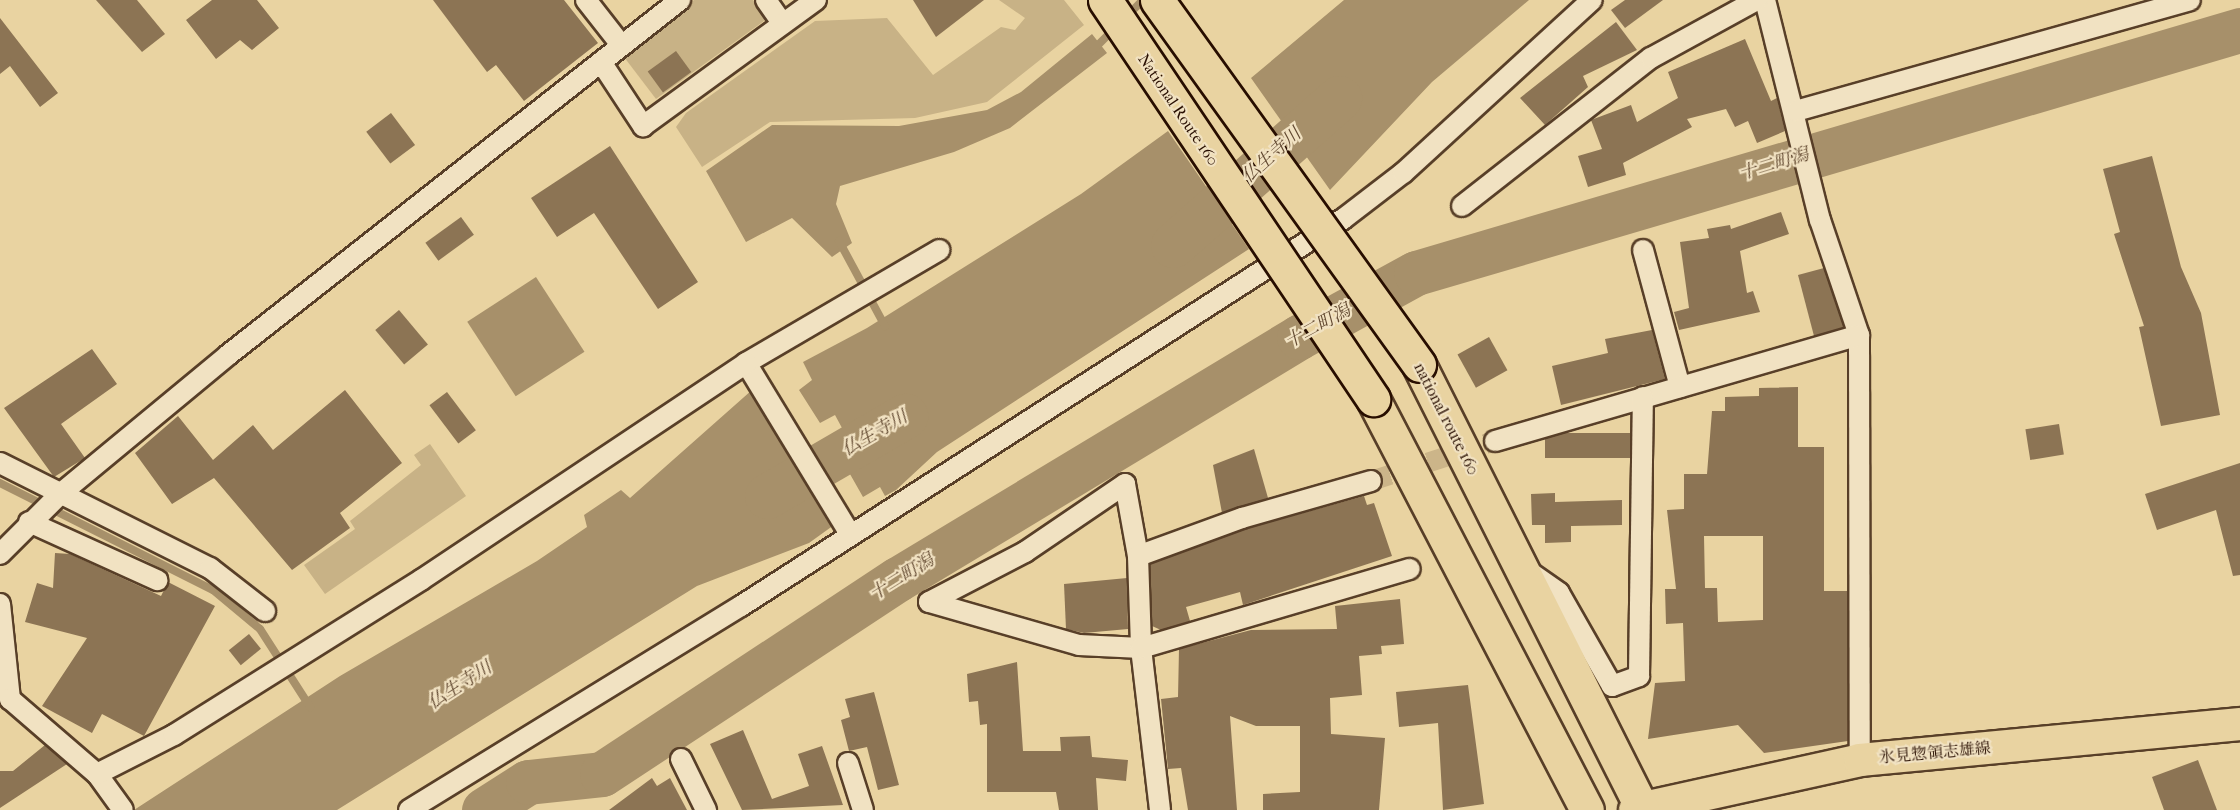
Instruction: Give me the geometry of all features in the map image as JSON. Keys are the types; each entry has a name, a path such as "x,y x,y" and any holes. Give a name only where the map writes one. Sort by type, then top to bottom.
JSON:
{"highway":[{"name":"National Route 160","path":"1105,0 1372,399 1587,810"},
{"name":"national route 160","path":"1157,0 1419,365 1640,809"}],"main road":[{"name":"氷見惣領志雄線","path":"1640,809 1860,760 2240,724"}],"street":[{"path":"586,0 622,46"},
{"path":"0,554 29,522 59,495 680,0"},
{"path":"766,0 783,24"},
{"path":"600,62 643,126 816,0"},
{"path":"409,810 850,534 1343,219 1403,173 1592,0"},
{"path":"1462,206 1651,58 1757,0"},
{"path":"1765,0 1796,111 1820,220 1859,335 1860,760"},
{"path":"1796,111 2190,0"},
{"path":"103,782 421,580 746,363 939,250"},
{"path":"1642,250 1680,387"},
{"path":"1495,441 1859,335"},
{"path":"746,363 850,534"},
{"path":"1520,566 1559,593 1612,686 1639,676 1643,397"},
{"path":"0,463 59,495 210,568 265,611"},
{"path":"1138,556 1242,518 1371,482"},
{"path":"1160,810 1142,648 1138,556 1125,484 1025,552 929,602 1079,645 1142,648 1410,569"},
{"path":"29,522 157,580"},
{"path":"0,604 5,699 103,782 123,810"},
{"path":"681,759 706,810"},
{"path":"848,763 863,810"}],"shaded area":[{"path":"694,0 753,0 768,18 656,99 624,57"},
{"path":"999,0 1064,0 1084,25 987,102 915,118 770,122 702,167 676,127 686,113 815,21 887,18 933,75 1001,27 1015,30 1025,18"},
{"path":"430,444 466,496 325,594 304,565 355,529 350,521 421,465 414,455"}],"water":[{"path":"1344,0 1529,0 1432,82 1330,190 1251,78"},
{"path":"1092,34 1107,53 1010,128 954,152 840,186 836,204 852,243 832,257 792,218 746,242 706,171 772,125 899,126 987,110 1021,92"},
{"path":"1168,131 1249,249 937,452 896,490 885,496 880,487 863,497 842,460 855,452 835,415 820,423 799,390 812,380 803,362 867,328 1081,194"},
{"path":"536,277 584,352 516,396 467,322"},
{"path":"752,390 834,525 809,543 697,586 337,810 134,810 340,676 537,561 587,527 584,515 621,490 630,498"}],"building":[{"path":"96,0 137,0 165,34 142,52"},
{"path":"212,0 257,0 279,28 252,50 240,40 216,59 186,20"},
{"path":"433,0 564,0 598,43 524,101 496,65 487,72"},
{"path":"913,0 984,0 936,37"},
{"path":"1625,0 1663,0 1625,28 1611,10"},
{"path":"0,18 58,93 40,107 10,66 0,74"},
{"path":"1616,22 1637,50 1583,76 1588,87 1545,125 1520,98"},
{"path":"1745,39 1771,101 1777,98 1785,131 1757,143 1748,121 1735,127 1726,109 1687,119 1692,127 1623,163 1626,175 1588,187 1578,156 1602,149 1591,120 1631,105 1637,122 1678,98 1668,72"},
{"path":"676,51 691,72 663,93 648,72"},
{"path":"391,113 415,145 390,164 366,132"},
{"path":"610,146 698,282 658,309 594,213 557,237 531,198"},
{"path":"2152,156 2181,267 2201,313 2220,415 2161,426 2139,327 2144,326 2114,234 2120,232 2103,169"},
{"path":"1781,212 1789,234 1740,251 1747,293 1753,291 1760,312 1679,330 1674,312 1689,308 1680,242 1709,238 1707,229 1730,225 1731,229"},
{"path":"461,217 474,235 438,261 425,243"},
{"path":"1824,268 1844,327 1814,336 1798,275"},
{"path":"399,310 428,344 404,364 375,330"},
{"path":"1652,330 1665,379 1561,405 1552,366 1608,353 1605,339"},
{"path":"1489,337 1507,370 1476,388 1458,354"},
{"path":"92,349 117,384 61,424 85,458 54,477 4,408"},
{"path":"1798,387 1798,447 1824,447 1824,591 1848,591 1848,741 1764,753 1738,725 1648,739 1655,683 1685,681 1683,623 1666,624 1665,589 1676,589 1667,510 1684,509 1684,474 1707,474 1712,411 1725,411 1725,397 1759,396 1759,388","holes":["1704,536 1763,536 1763,620 1718,622 1717,588 1705,588"]},
{"path":"345,390 402,463 340,513 350,528 292,570 214,478 172,504 135,453 178,416 213,460 253,425 273,450"},
{"path":"447,392 476,430 458,444 429,405"},
{"path":"2059,424 2064,455 2030,460 2025,429"},
{"path":"1545,433 1630,433 1630,458 1545,458"},
{"path":"1254,449 1268,498 1222,513 1213,465"},
{"path":"2240,463 2240,575 2233,576 2216,510 2157,530 2145,494"},
{"path":"1555,493 1555,502 1622,500 1622,525 1571,526 1571,542 1545,543 1545,525 1532,525 1531,494"},
{"path":"1364,496 1367,505 1374,503 1392,556 1243,605 1240,592 1186,607 1190,621 1161,630 1152,626 1150,564 1246,529"},
{"path":"55,553 70,554 161,596 168,582 215,606 144,736 102,714 92,733 42,706 87,638 25,622 37,583 53,588"},
{"path":"1127,578 1128,629 1084,633 1066,629 1064,584"},
{"path":"1400,599 1404,644 1381,646 1382,654 1359,656 1362,695 1330,698 1331,734 1385,738 1379,810 1263,810 1263,794 1300,792 1300,726 1256,726 1230,716 1237,810 1188,810 1181,768 1168,769 1161,699 1178,697 1179,649 1251,630 1337,629 1335,606"},
{"path":"249,634 261,649 241,665 229,650"},
{"path":"1017,662 1023,751 1061,751 1060,737 1090,736 1092,757 1128,760 1126,781 1096,778 1098,810 1059,810 1056,792 987,792 987,724 980,725 978,701 969,702 967,674"},
{"path":"1468,685 1484,804 1443,810 1438,723 1399,727 1396,692"},
{"path":"874,692 899,785 878,790 867,747 849,751 841,720 850,717 845,699"},
{"path":"743,730 772,799 809,786 798,754 822,746 843,805 742,810 710,744"},
{"path":"45,745 67,764 0,808 0,771 13,771"},
{"path":"2198,760 2217,810 2164,810 2152,777"},
{"path":"652,778 657,786 670,778 687,810 609,810"}],"waterway":[{"path":"1125,18 1143,0"},
{"path":"1093,50 1114,29"},
{"name":"十二町潟","path":"484,810 528,782 602,774 898,579 1299,337 1416,273 2240,30"},
{"name":"仏生寺川","path":"1173,245 1339,98"},
{"path":"839,241 885,326"},
{"name":"仏生寺川","path":"767,496 905,416"},
{"path":"0,483 213,590 260,629 310,707"}],"tunnel":[{"path":"1371,481 1495,441"}]}
